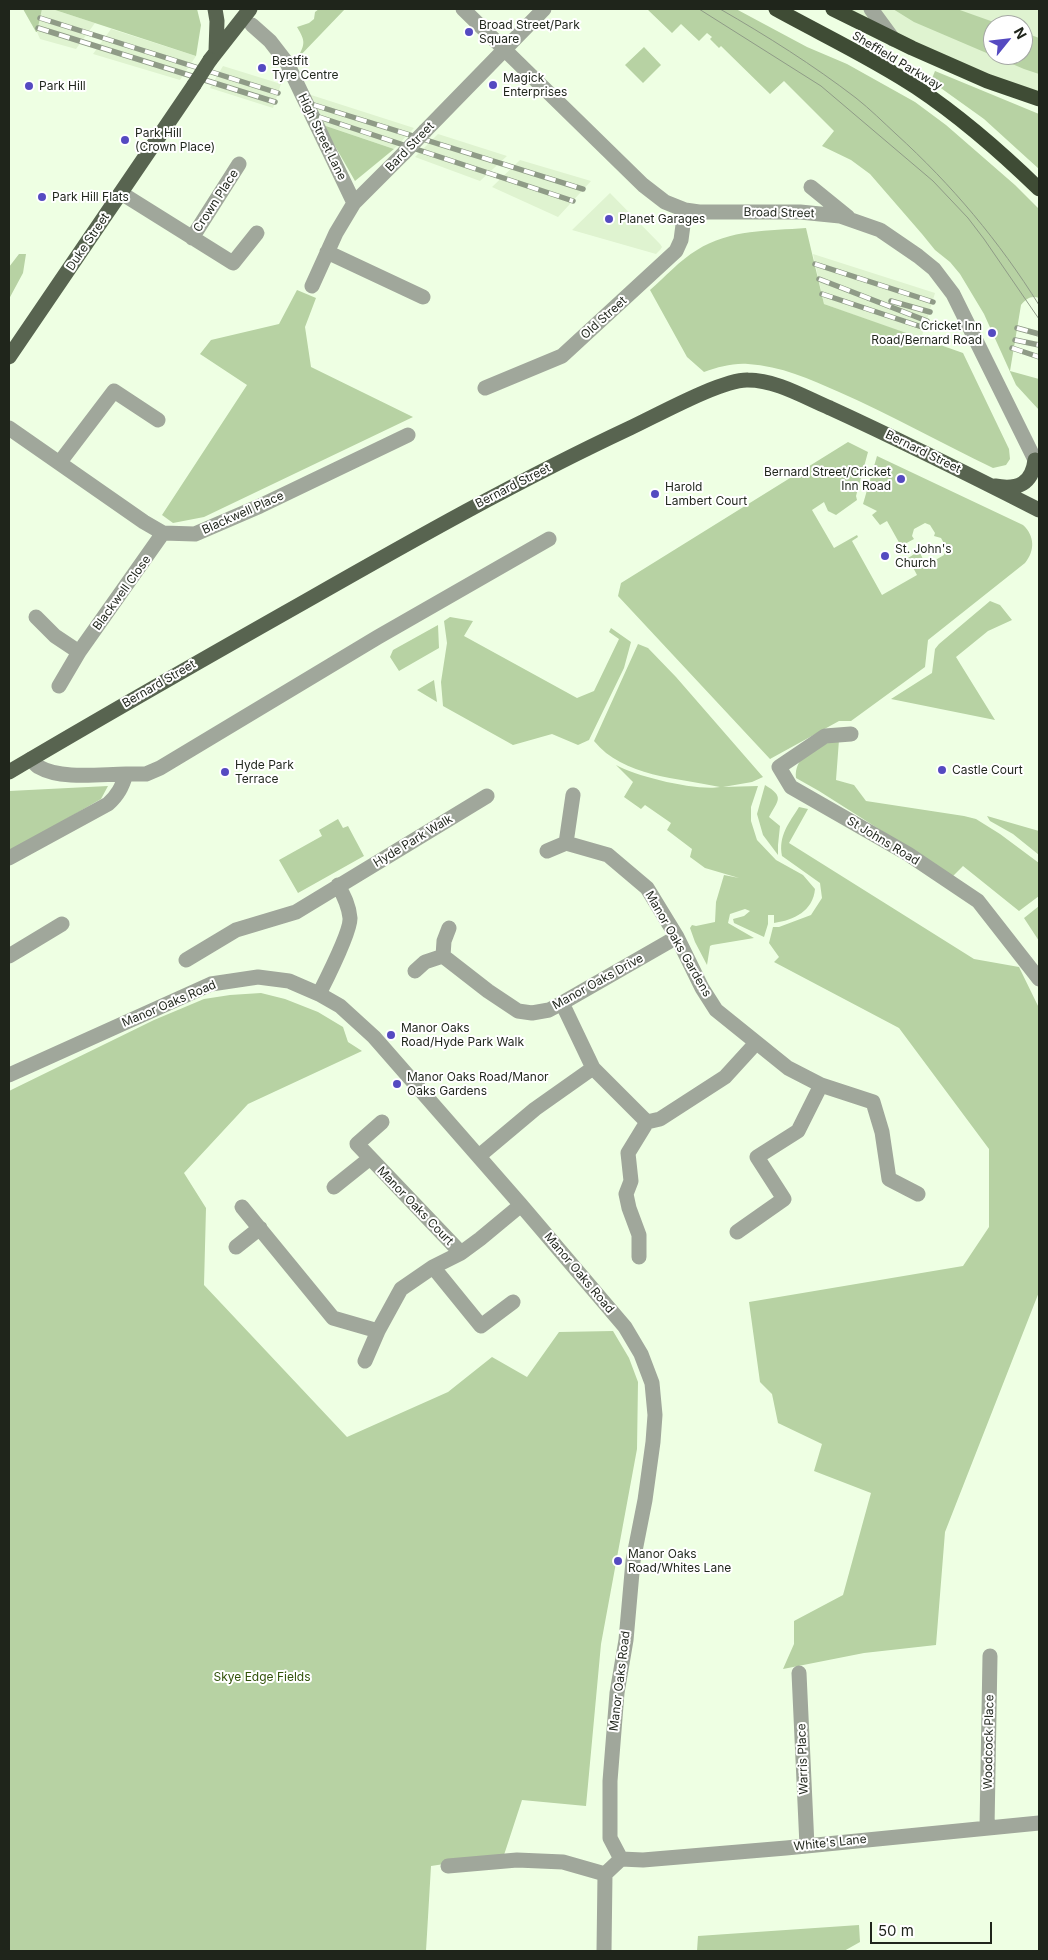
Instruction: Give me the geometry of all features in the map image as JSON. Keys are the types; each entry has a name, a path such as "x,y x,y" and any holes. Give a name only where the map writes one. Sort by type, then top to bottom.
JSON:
{"highway":[{"name":"Sheffield Parkway","path":"776,9 915,87 980,135 1039,189"},
{"name":"Sheffield Parkway","path":"833,9 893,39 987,81 1039,99"}],"main road":[{"path":"213,56 217,21 215,9"},
{"name":"Duke Street","path":"9,357 213,56 250,9"},
{"name":"Bernard Street","path":"9,772 498,493 706,393 745,379 757,380 778,386 877,430 1039,510"},
{"path":"988,484 1004,487 1024,483 1030,478 1037,464"}],"street":[{"name":"Broad Street","path":"462,9 642,185 665,202 685,210 699,212 800,212 849,218 880,230 927,263 948,287 977,340 1037,464"},
{"name":"Bard Street","path":"312,286 336,233 354,203 544,9"},
{"path":"871,9 893,39"},
{"name":"High Street Lane","path":"252,25 270,41 287,63 354,203"},
{"name":"Crown Place","path":"192,238 239,164"},
{"path":"811,187 849,218"},
{"name":"Crown Place","path":"121,193 233,263 257,233"},
{"name":"Old Street","path":"485,388 562,356 676,251 681,240 685,210"},
{"path":"328,252 423,296"},
{"path":"60,462 114,391 158,420"},
{"name":"Blackwell Place","path":"9,428 144,522 163,533 195,534 260,506 408,435"},
{"name":"Blackwell Close","path":"60,686 79,652 163,533"},
{"path":"31,759 38,767 72,775 146,774 160,768 378,637 550,539"},
{"path":"36,617 55,636 79,652"},
{"name":"St Johns Road","path":"851,734 825,736 779,767 791,787 908,854 978,902 1039,979"},
{"path":"9,858 108,804 121,790 126,774"},
{"path":"547,851 566,843 574,795"},
{"name":"Hyde Park Walk","path":"186,960 236,930 296,912 487,796"},
{"name":"Manor Oaks Gardens","path":"566,843 608,855 647,888 677,937 702,988 716,1010 788,1068 821,1085 873,1102 882,1132 888,1179 918,1194"},
{"path":"319,994 336,958 350,920 346,900 338,885"},
{"path":"9,956 62,924"},
{"path":"415,971 425,962 443,956 444,942 449,928"},
{"name":"Manor Oaks Drive","path":"443,956 488,991 518,1011 532,1013 549,1010 677,937"},
{"name":"Manor Oaks Road","path":"9,1075 211,984 258,977 289,982 319,994 340,1006 374,1037 625,1326 641,1354 652,1383 655,1415 645,1500 633,1561 626,1640 616,1693 610,1781 610,1838 621,1859"},
{"path":"562,1003 593,1068 647,1122"},
{"path":"638,1258 639,1235 626,1194 631,1181 628,1153 647,1122 660,1119 725,1077 756,1043"},
{"path":"479,1156 535,1109 593,1068"},
{"path":"737,1232 784,1199 757,1157 798,1131 821,1085"},
{"name":"Manor Oaks Court","path":"382,1122 357,1144 369,1159 461,1253"},
{"name":"Manor Oaks Court","path":"334,1187 369,1159"},
{"name":"Manor Oaks Court","path":"365,1361 378,1331 401,1289 433,1267 461,1253 521,1205"},
{"path":"242,1206 334,1318 378,1331"},
{"path":"236,1247 260,1228"},
{"path":"433,1267 482,1326 513,1302"},
{"name":"Woodcock Place","path":"988,1828 990,1656"},
{"name":"Warris Place","path":"799,1673 807,1846"},
{"name":"White's Lane","path":"621,1859 642,1860 807,1846 1039,1823"},
{"path":"604,1951 605,1874 621,1859"},
{"path":"448,1866 517,1860 563,1862 605,1874"}],"shaded area":[{"path":"42,9 52,9 95,23 76,49 40,39 37,32"},
{"path":"833,9 1039,9 1039,99"},
{"path":"111,29 196,56 180,80 93,54"},
{"path":"223,66 281,84 273,108 210,88"},
{"path":"308,94 414,128 394,149 323,125"},
{"path":"438,134 507,156 480,181 415,157"},
{"path":"520,160 591,181 558,217 492,187"},
{"name":"Planet Garages","path":"610,193 660,244 662,247 656,254 572,230"},
{"path":"813,254 935,293 921,339 824,304"}],"green space":[{"path":"23,9 42,9 37,32 36,32"},
{"path":"52,9 197,9 201,25 196,56"},
{"path":"319,9 345,9 297,59 302,50 303,43 302,36 297,27 314,19 315,12"},
{"path":"647,9 736,9 807,47 847,64 915,102 946,125 1015,185 1039,209 1039,298 1029,298 1021,305 1010,371 1039,379 1039,410 1016,385 984,314 960,274 950,262 935,250 870,174 851,160 822,146 834,131 784,81 770,94 721,46 719,48 707,33 699,41 681,24 672,33"},
{"path":"893,9 957,9 983,18 983,51 914,22"},
{"path":"1033,36 1039,38 1039,74 1015,65 1033,65"},
{"path":"644,47 661,65 643,83 625,65"},
{"path":"935,71 1039,114 1039,169 984,119 931,81"},
{"path":"323,125 394,149 355,181"},
{"path":"806,228 824,304 963,353 1009,449 1010,459 1006,465 993,468 858,401 795,374 772,367 742,364 704,372 687,357 650,290 685,259 710,243 750,232"},
{"path":"19,254 26,254 23,273 9,299 9,267"},
{"path":"297,290 316,298 305,327 311,367 413,417 204,517 173,523 162,515 247,385 200,354 211,340 279,324"},
{"path":"848,442 868,452 856,496 857,500 836,515 828,511 824,502 812,510 834,548 857,535 858,537 852,541 882,595 917,575 908,558 919,551 924,561 932,562 944,555 946,547 941,538 934,536 935,533 930,525 925,523 914,529 912,536 914,539 901,546 887,521 880,525 872,515 877,511 863,504 877,456 1023,525 1032,539 1031,554 1025,563 928,640 925,667 851,721 839,721 770,759 618,596 621,583"},
{"path":"990,601 1000,605 1012,620 988,631 956,657 995,720 891,699 932,673 935,649 939,644"},
{"path":"450,617 473,621 464,636 577,698 594,691 619,639 609,632 611,628 631,642 624,668 589,740 578,745 552,734 513,745 443,706 441,682 447,643 444,621"},
{"path":"438,625 439,648 399,671 390,657 393,650"},
{"path":"638,644 648,648 676,677 763,777 752,782 723,787 758,786 751,807 751,821 757,840 776,860 803,875 815,889 811,903 795,917 774,923 774,915 768,915 768,924 764,937 734,923 733,919 744,916 750,911 745,909 730,914 728,923 754,938 710,946 707,965 690,928 692,925 696,926 715,922 716,902 724,875 739,878 705,868 690,857 692,849 667,830 671,823 645,805 641,809 624,797 633,782 616,765 638,774 667,782 697,787 720,787 670,778 636,769 606,753 594,741"},
{"path":"434,680 437,702 417,690"},
{"path":"826,740 839,740 836,780 854,785 866,801 964,816 976,819 1000,834 1039,863 1039,896 1019,911 963,866 953,876 796,778 796,771 801,760"},
{"path":"765,785 775,793 778,799 769,817 780,826 778,855 763,835 757,814"},
{"path":"108,786 101,799 9,852 9,791"},
{"path":"799,807 808,809 789,843 974,959 1019,967 1039,1008 1039,1292 945,1532 936,1645 864,1653 783,1669 794,1644 794,1621 843,1595 871,1493 814,1471 822,1444 778,1423 772,1394 760,1382 749,1302 963,1266 989,1227 989,1149 899,1028 774,962 779,957 769,943 773,927 779,927 811,915 822,898 820,883 782,856 783,836"},
{"path":"987,816 1039,831 1039,855 1013,834 990,821"},
{"path":"338,819 343,828 348,826 364,856 298,893 279,860 322,836 319,830"},
{"path":"1039,906 1039,941 1024,918"},
{"name":"Skye Edge Fields","path":"261,993 285,999 318,1012 343,1027 348,1042 362,1051 248,1104 184,1173 206,1208 204,1285 347,1437 448,1392 492,1357 527,1377 559,1332 613,1331 629,1358 638,1382 637,1449 601,1644 586,1806 522,1800 504,1855 431,1866 426,1951 9,1951 9,1091 154,1020 204,999"},
{"path":"859,1925 860,1942 844,1951 697,1951 698,1936"}],"tram line":[{"path":"699,9 821,86 933,181 968,218 1039,319"},
{"path":"720,9 772,40 840,86 917,153 991,236 1039,305"}],"railway":[{"path":"40,18 278,93"},
{"path":"38,28 275,102"},
{"path":"314,105 583,189"},
{"path":"319,117 573,201"},
{"path":"815,264 933,302"},
{"path":"819,279 927,321"},
{"path":"822,294 925,328"},
{"path":"891,301 930,312"},
{"path":"1017,328 1039,334"},
{"path":"1015,340 1039,345"},
{"path":"1012,348 1039,357"}],"place":[{"name":"Broad Street/Park Square","path":"469,32"},
{"name":"Bestfit Tyre Centre","path":"262,68"},
{"name":"Magick Enterprises","path":"493,85"},
{"name":"Park Hill","path":"29,86"},
{"name":"Park Hill (Crown Place)","path":"125,140"},
{"name":"Park Hill Flats","path":"42,197"},
{"name":"Planet Garages","path":"609,219"},
{"name":"Cricket Inn Road/Bernard Road","path":"992,333"},
{"name":"Bernard Street/Cricket Inn Road","path":"901,479"},
{"name":"Harold Lambert Court","path":"655,494"},
{"name":"St. John's Church","path":"885,556"},
{"name":"Castle Court","path":"942,770"},
{"name":"Hyde Park Terrace","path":"225,772"},
{"name":"Manor Oaks Road/Hyde Park Walk","path":"391,1035"},
{"name":"Manor Oaks Road/Manor Oaks Gardens","path":"397,1084"},
{"name":"Manor Oaks Road/Whites Lane","path":"618,1561"}]}
